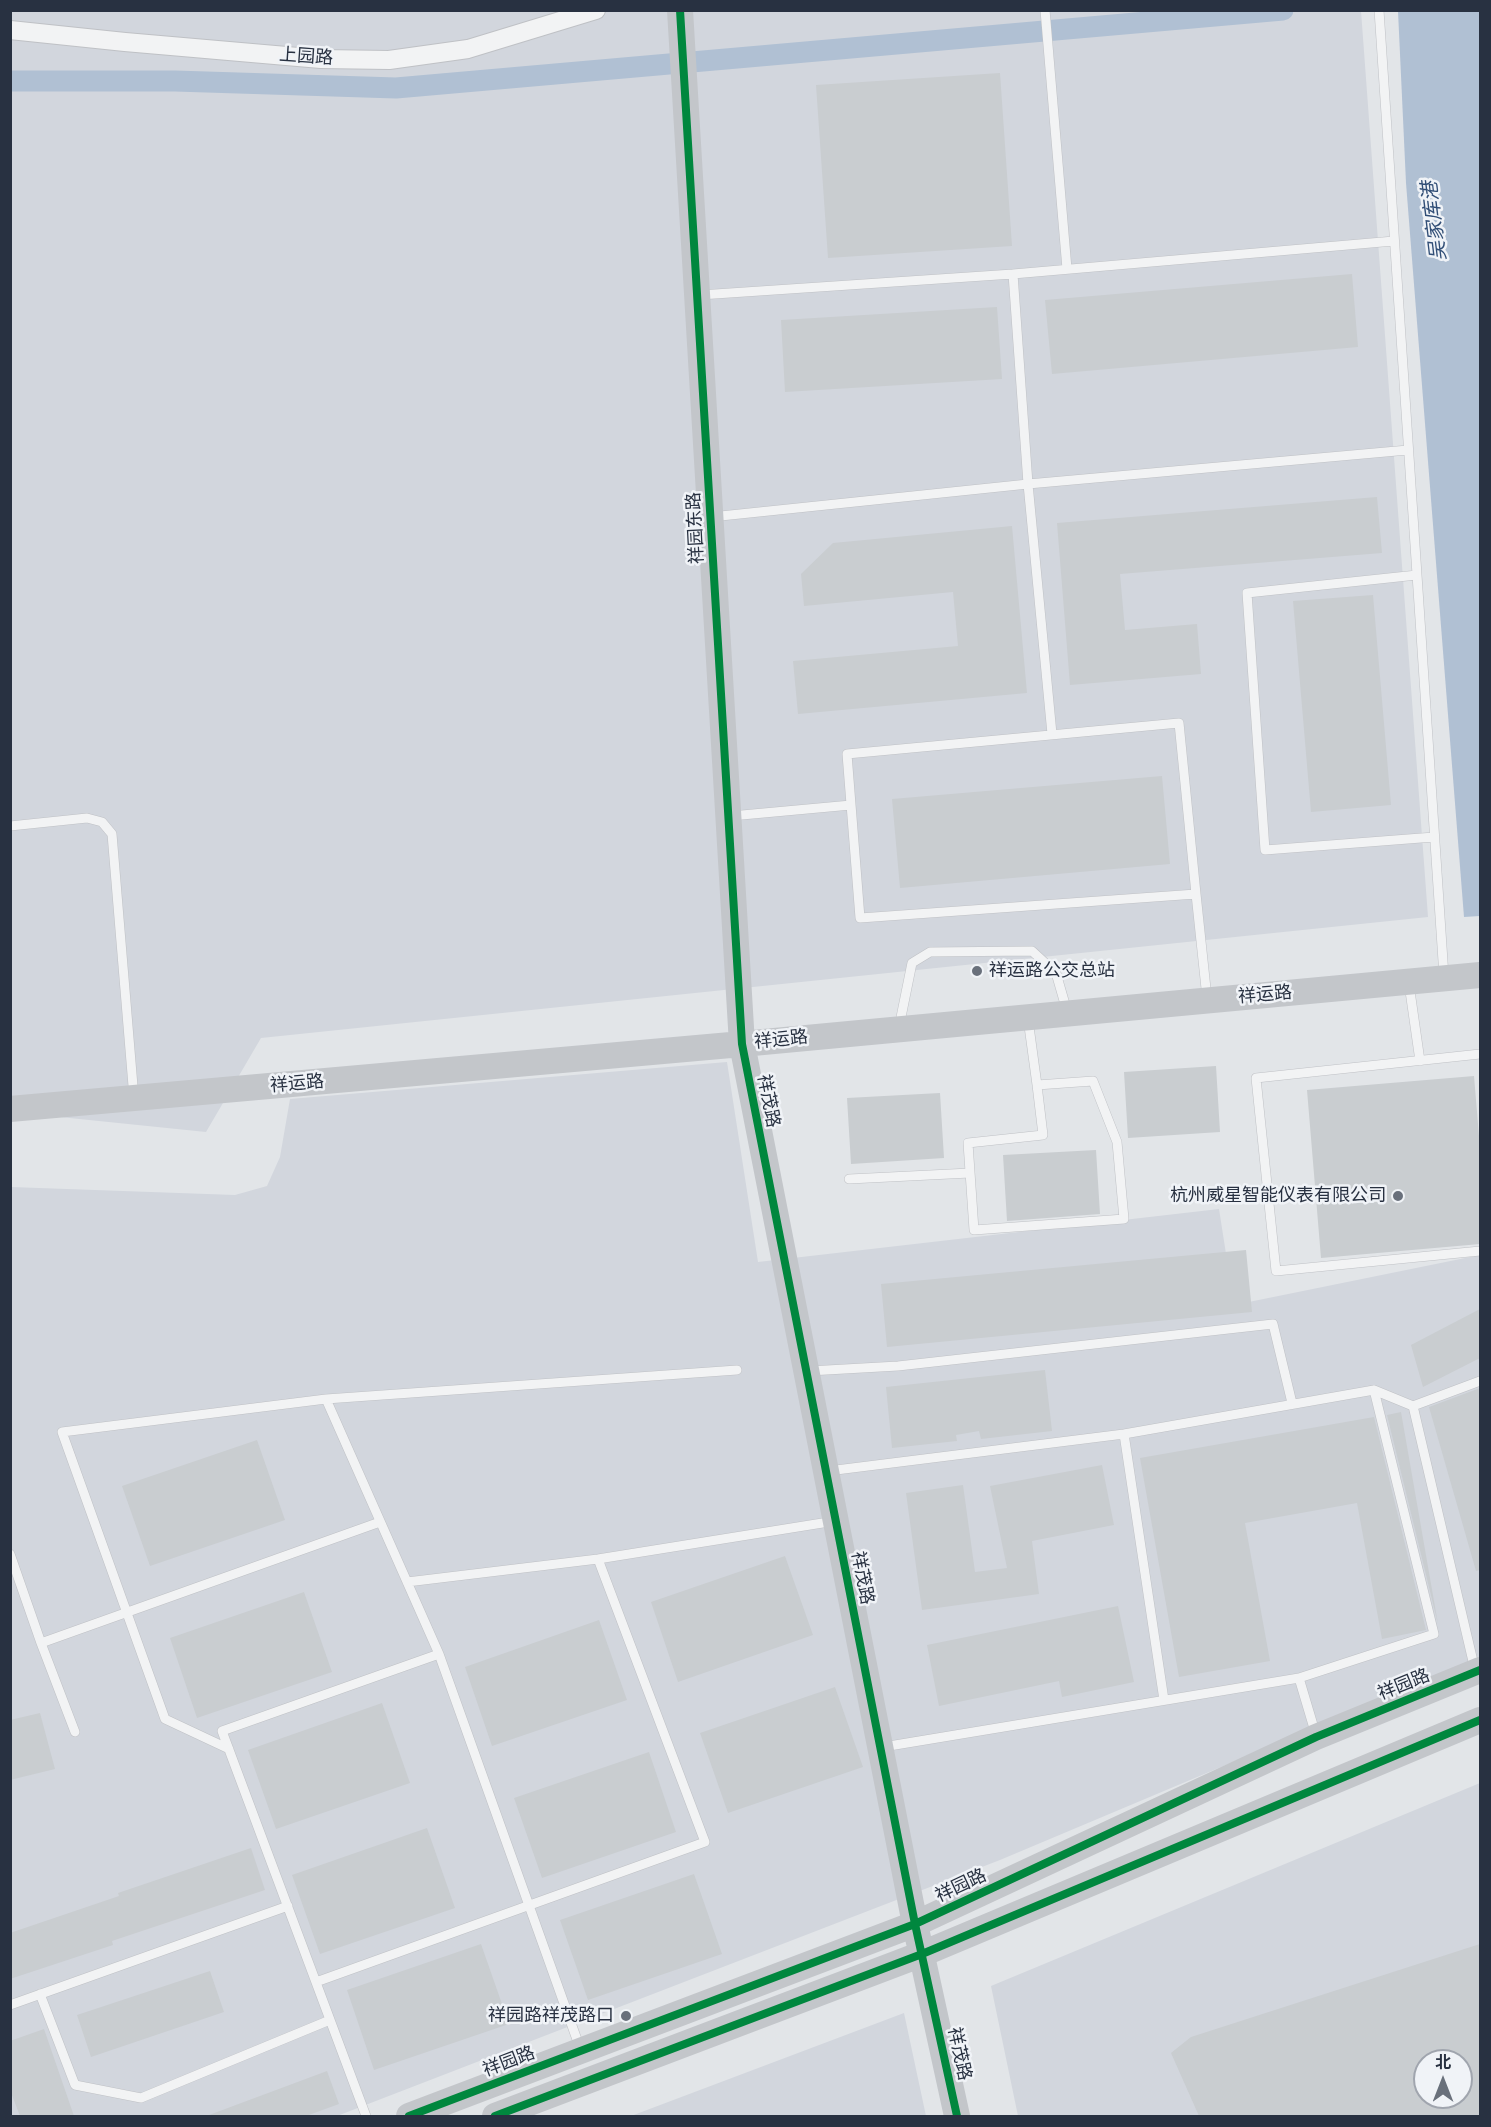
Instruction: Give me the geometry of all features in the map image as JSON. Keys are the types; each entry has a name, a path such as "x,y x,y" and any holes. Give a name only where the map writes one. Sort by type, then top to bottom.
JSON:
{"street":[{"name":"上园路","path":"10,30 321,59 389,60 468,49 596,10"},
{"name":"祥园东路","path":"680,15 742,1044"},
{"name":"祥运路","path":"10,1109 1479,975"},
{"name":"祥茂路","path":"742,1044 915,1924 957,2116"},
{"name":"祥园路","path":"409,2116 915,1924 1316,1737 1478,1671"},
{"path":"495,2116 922,1954 1480,1720"}],"lane":[{"path":"1045,10 1067,269"},
{"path":"1378,10 1444,979"},
{"path":"697,296 1013,274 1394,241"},
{"path":"1013,274 1028,484 1052,734"},
{"path":"710,517 1028,484 1408,450"},
{"path":"1417,575 1247,593 1265,850 1434,837"},
{"path":"1196,894 860,918 847,754 1179,723 1207,1000"},
{"path":"728,816 851,805"},
{"path":"10,826 87,819 102,822 112,834 134,1098"},
{"path":"899,1029 912,963 930,952 1032,951 1056,973 1067,1013"},
{"path":"1409,982 1420,1061"},
{"path":"1028,1016 1043,1135 968,1143 974,1230 1124,1219 1117,1142 1093,1081 1037,1085"},
{"path":"1480,1054 1256,1078 1276,1271 1480,1251"},
{"path":"849,1179 970,1173"},
{"path":"806,1371 898,1366 1273,1324 1292,1403"},
{"path":"229,1749 165,1719 62,1432 326,1400 737,1370"},
{"path":"826,1472 1124,1434 1374,1390 1413,1406 1480,1381"},
{"path":"880,1747 1299,1678 1434,1634 1374,1390"},
{"path":"326,1400 439,1654 581,2051"},
{"path":"1413,1406 1478,1671"},
{"path":"1124,1434 1164,1700"},
{"path":"407,1582 598,1559 836,1521"},
{"path":"41,1643 380,1522"},
{"path":"10,1554 75,1732"},
{"path":"316,1982 705,1842 598,1559"},
{"path":"366,2116 222,1731 439,1654"},
{"path":"1299,1678 1316,1737"},
{"path":"10,2005 288,1906"},
{"path":"40,1994 75,2085 141,2098 330,2020"}],"shaded area":[{"path":"10,11 1361,11 1428,917 261,1038 206,1132 11,1112"},
{"path":"727,1062 758,1262 1219,1209 1234,1305 1480,1255 1480,1658 1000,1860 337,2116 11,2116 11,1187 235,1195 267,1186 280,1157 290,1099"},
{"path":"1480,1783 1480,2116 1018,2116 991,1986"},
{"path":"904,2013 926,2116 631,2116"}],"water":[{"name":"吴家库港","path":"1398,11 1480,11 1480,916 1464,917 1406,183"}],"building":[{"path":"1000,73 1012,246 828,258 816,85"},
{"path":"1352,274 1358,347 1052,374 1045,300"},
{"path":"997,307 1002,379 785,392 781,320"},
{"path":"1377,497 1382,553 1120,574 1125,630 1197,624 1201,674 1070,685 1057,523"},
{"path":"1012,526 1027,693 798,714 793,661 958,646 953,592 804,606 801,574 833,543"},
{"path":"1373,595 1391,805 1311,812 1293,601"},
{"path":"1162,776 1170,864 900,888 892,799"},
{"path":"1216,1066 1220,1132 1128,1138 1124,1072"},
{"name":"杭州威星智能仪表有限公司","path":"1474,1076 1480,1148 1480,1244 1321,1258 1307,1090"},
{"path":"940,1093 944,1158 851,1164 847,1098"},
{"path":"1096,1150 1100,1214 1007,1221 1003,1155"},
{"path":"1246,1250 1252,1312 887,1347 881,1284"},
{"path":"1480,1309 1480,1358 1423,1387 1411,1345"},
{"path":"1045,1370 1052,1431 981,1439 979,1431 956,1435 957,1441 892,1448 886,1387"},
{"path":"1480,1388 1480,1570 1476,1571 1429,1407"},
{"path":"1401,1412 1438,1624 1387,1415"},
{"path":"1374,1417 1426,1630 1382,1639 1357,1503 1245,1523 1270,1661 1179,1677 1140,1458"},
{"path":"257,1440 285,1520 150,1566 122,1486"},
{"path":"1102,1465 1114,1525 1032,1541 1039,1594 922,1610 906,1493 963,1485 975,1572 1007,1568 990,1486"},
{"path":"785,1556 813,1635 678,1682 651,1602"},
{"path":"304,1592 332,1672 197,1718 170,1638"},
{"path":"1118,1606 1134,1682 1062,1697 1059,1681 939,1706 927,1645"},
{"path":"599,1620 627,1700 492,1746 465,1667"},
{"path":"835,1687 863,1767 728,1813 700,1733"},
{"path":"382,1703 410,1783 276,1829 248,1750"},
{"path":"40,1713 55,1769 10,1780 10,1720"},
{"path":"649,1752 676,1832 542,1878 514,1798"},
{"path":"427,1828 455,1908 320,1954 292,1875"},
{"path":"251,1848 265,1890 112,1941 113,1945 10,1979 10,1933 119,1896 118,1893"},
{"path":"694,1874 722,1954 588,2000 560,1920"},
{"path":"481,1944 509,2024 374,2070 347,1990"},
{"path":"1480,1944 1480,2116 1199,2116 1171,2053 1191,2037"},
{"path":"210,1971 224,2012 91,2057 77,2015"},
{"path":"44,2029 74,2116 20,2116 10,2090 10,2041"},
{"path":"327,2071 339,2104 306,2116 209,2116 209,2115"}],"waterway":[{"path":"10,81 175,81 396,88 1283,10"}],"cycle path":[{"path":"680,10 742,1044 915,1924 957,2116"},
{"path":"409,2116 915,1924 1316,1737 1480,1670"},
{"path":"495,2116 922,1954 1480,1720"}],"place":[{"name":"祥运路公交总站","path":"977,971"},
{"name":"杭州威星智能仪表有限公司","path":"1398,1196"},
{"name":"祥园路祥茂路口","path":"626,2016"}]}
